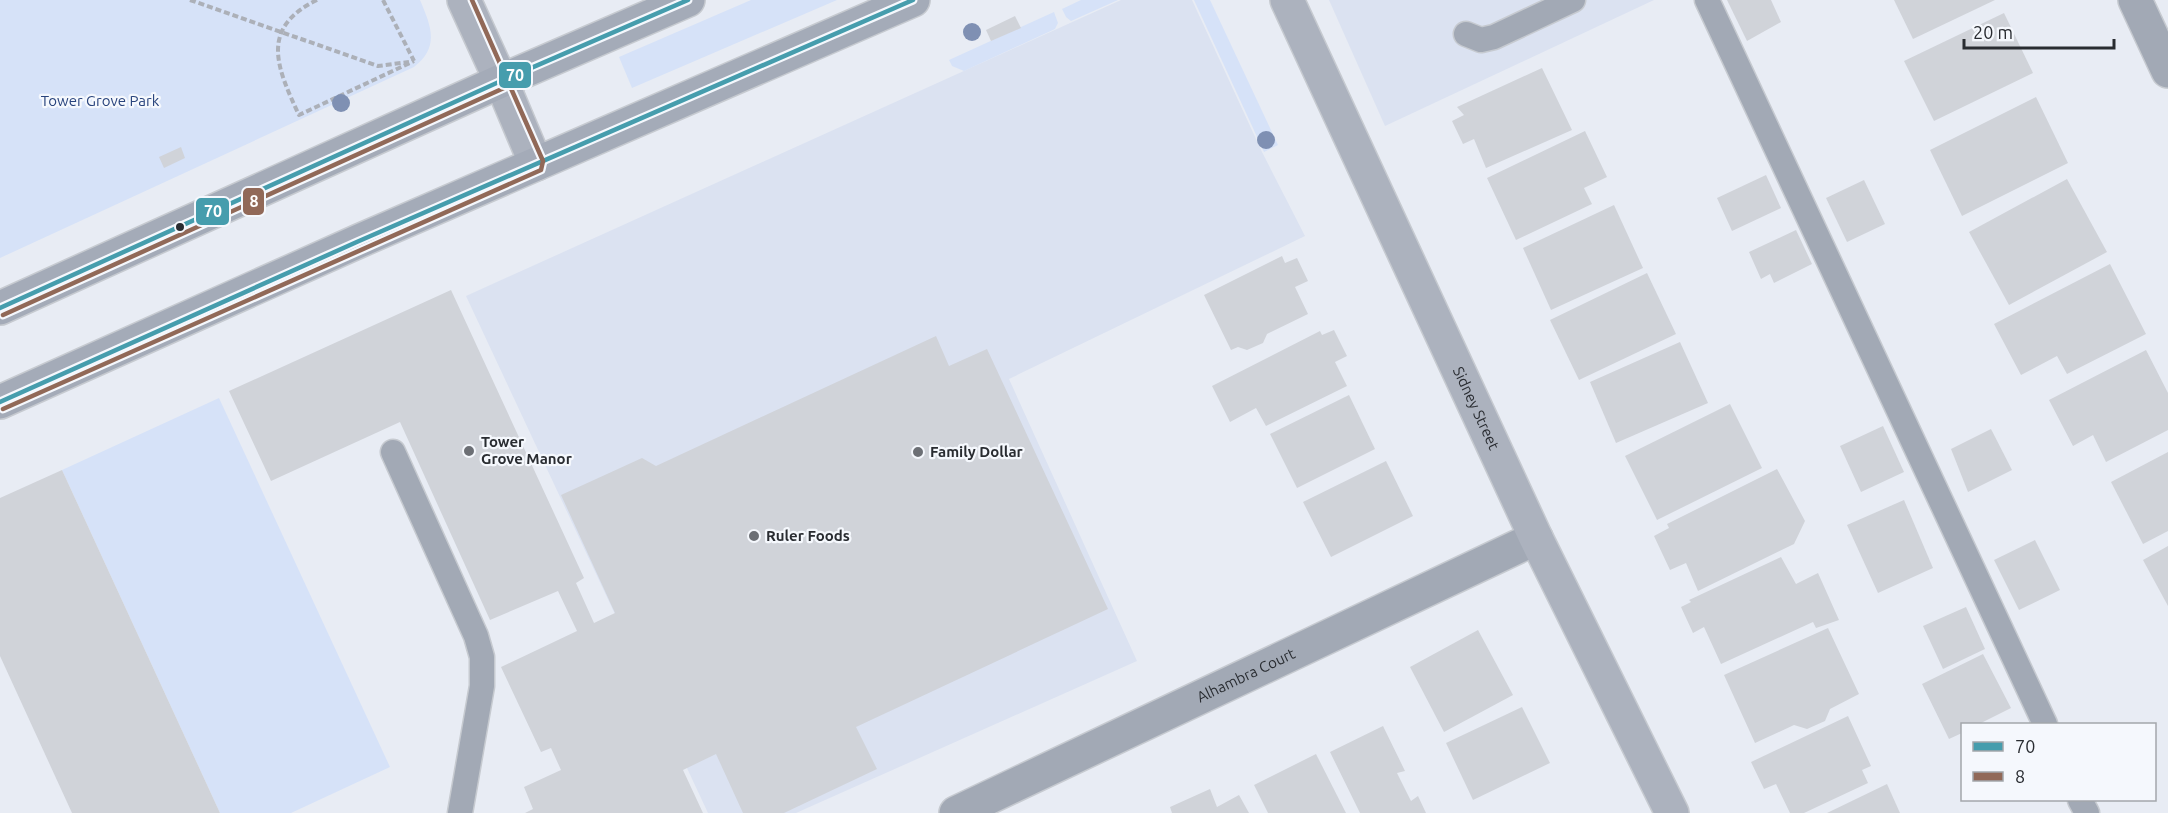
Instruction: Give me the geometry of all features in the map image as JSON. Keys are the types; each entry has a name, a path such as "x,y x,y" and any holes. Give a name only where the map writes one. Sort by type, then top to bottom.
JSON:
{"main road":[{"path":"0,308 501,81 688,0"},
{"path":"0,402 349,246 913,0"}],"street":[{"path":"464,0 536,164"},
{"name":"Sidney Street","path":"1287,0 1536,538 1672,813"},
{"path":"2135,0 2168,71"},
{"name":"Alhambra Court","path":"956,813 1536,538"}],"lane":[{"path":"1466,34 1481,40 1494,37 1573,0"},
{"path":"1707,0 2045,723"},
{"path":"393,452 476,636 482,657 482,686 460,813"}],"path":[{"path":"190,0 378,66 414,62"},
{"path":"316,0 301,8 287,20 281,32 277,60 282,80 299,114 414,62"},
{"path":"383,0 414,62"}],"shaded area":[{"path":"1121,0 1192,0 1262,152 1305,236 1009,379 1137,661 796,813 708,813 466,296"},
{"path":"1329,0 1654,0 1385,126"}],"green space":[{"name":"Tower Grove Park","path":"0,0 420,0 431,36 427,52 414,67 0,258"},
{"path":"751,0 837,0 632,88 619,57"},
{"path":"1081,0 1118,0 1071,21 1062,9"},
{"path":"1194,0 1210,0 1278,145 1264,152"},
{"path":"1054,12 1058,23 1055,29 964,71 952,66 949,60"},
{"path":"219,398 390,767 291,813 220,813 62,470"}],"building":[{"path":"1727,0 1771,0 1781,22 1747,41"},
{"path":"1894,0 1995,0 1913,39"},
{"path":"2004,13 2033,73 1934,121 1904,61"},
{"path":"1015,16 1021,28 991,41 986,30"},
{"path":"1542,68 1572,130 1486,168 1474,139 1463,144 1452,121 1464,115 1457,107"},
{"path":"2036,97 2068,163 1962,216 1930,150"},
{"path":"1585,131 1607,177 1584,188 1592,204 1516,240 1487,178"},
{"path":"181,147 185,158 164,168 159,157"},
{"path":"1766,175 1781,208 1732,231 1717,198"},
{"path":"2067,179 2107,252 2009,305 1969,232"},
{"path":"1864,180 1885,224 1847,242 1826,198"},
{"path":"1614,205 1643,268 1551,310 1523,248"},
{"path":"1796,230 1812,264 1774,283 1770,274 1761,279 1749,252"},
{"path":"1282,256 1285,263 1297,258 1308,281 1295,287 1308,314 1267,334 1263,343 1247,350 1238,347 1231,350 1204,295"},
{"path":"2110,264 2146,334 2067,374 2057,356 2021,375 1994,324"},
{"path":"1647,273 1676,334 1579,380 1550,320"},
{"path":"451,290 584,578 576,583 594,623 615,613 561,495 642,458 656,466 936,336 949,366 987,349 1108,609 856,727 877,769 784,813 743,813 716,754 683,770 703,813 525,813 533,809 524,787 561,770 551,748 541,752 501,667 577,631 558,591 490,620 400,422 271,481 229,391"},
{"path":"1334,330 1347,356 1335,362 1347,386 1266,426 1256,408 1230,422 1212,386 1320,331 1322,335"},
{"path":"1680,342 1708,403 1616,443 1590,382"},
{"path":"2146,350 2168,393 2168,430 2106,462 2093,435 2073,446 2049,400"},
{"path":"1349,395 1375,449 1297,488 1270,434"},
{"path":"1730,404 1762,468 1657,520 1625,456"},
{"path":"1883,426 1904,472 1861,492 1840,446"},
{"path":"1991,429 2012,470 1968,492 1951,449"},
{"path":"2168,452 2168,531 2143,544 2111,482"},
{"path":"1386,461 1413,516 1331,557 1303,502"},
{"path":"1777,469 1805,521 1794,544 1698,591 1686,563 1670,570 1654,536 1669,528 1667,524"},
{"path":"62,470 220,813 72,813 0,656 0,498"},
{"path":"1904,500 1933,568 1878,593 1847,525"},
{"path":"2035,540 2060,590 2019,610 1994,560"},
{"path":"2168,546 2168,606 2143,560"},
{"path":"1781,557 1796,584 1818,573 1839,620 1816,628 1813,622 1721,664 1704,627 1693,633 1681,607 1691,602 1689,600"},
{"path":"1966,607 1985,649 1943,669 1923,626"},
{"path":"1828,628 1859,694 1830,709 1825,721 1807,729 1794,725 1755,743 1724,675"},
{"path":"1478,630 1513,695 1444,732 1410,667"},
{"path":"1983,654 2011,708 1981,723 1961,723 1961,733 1949,739 1922,684"},
{"path":"1522,707 1550,763 1473,800 1446,743"},
{"path":"1848,716 1871,766 1862,770 1868,783 1804,813 1790,813 1776,784 1764,789 1751,762"},
{"path":"1383,726 1405,771 1397,773 1411,801 1418,796 1426,813 1360,813 1330,752"},
{"path":"1316,754 1346,813 1268,813 1254,785"},
{"path":"1887,784 1900,813 1827,813"},
{"path":"1210,789 1217,807 1239,795 1249,813 1172,813 1170,807"}],"transit line":[{"name":"8","path":"3,409 541,170 543,161 472,0"},
{"name":"70","path":"0,308 501,81 688,0"},
{"name":"70","path":"0,402 359,241 913,0"},
{"name":"8","path":"3,315 504,88"}],"place":[{"name":"Tower Grove Manor","path":"469,451"},
{"name":"Family Dollar","path":"918,452"},
{"name":"Ruler Foods","path":"754,536"}]}
